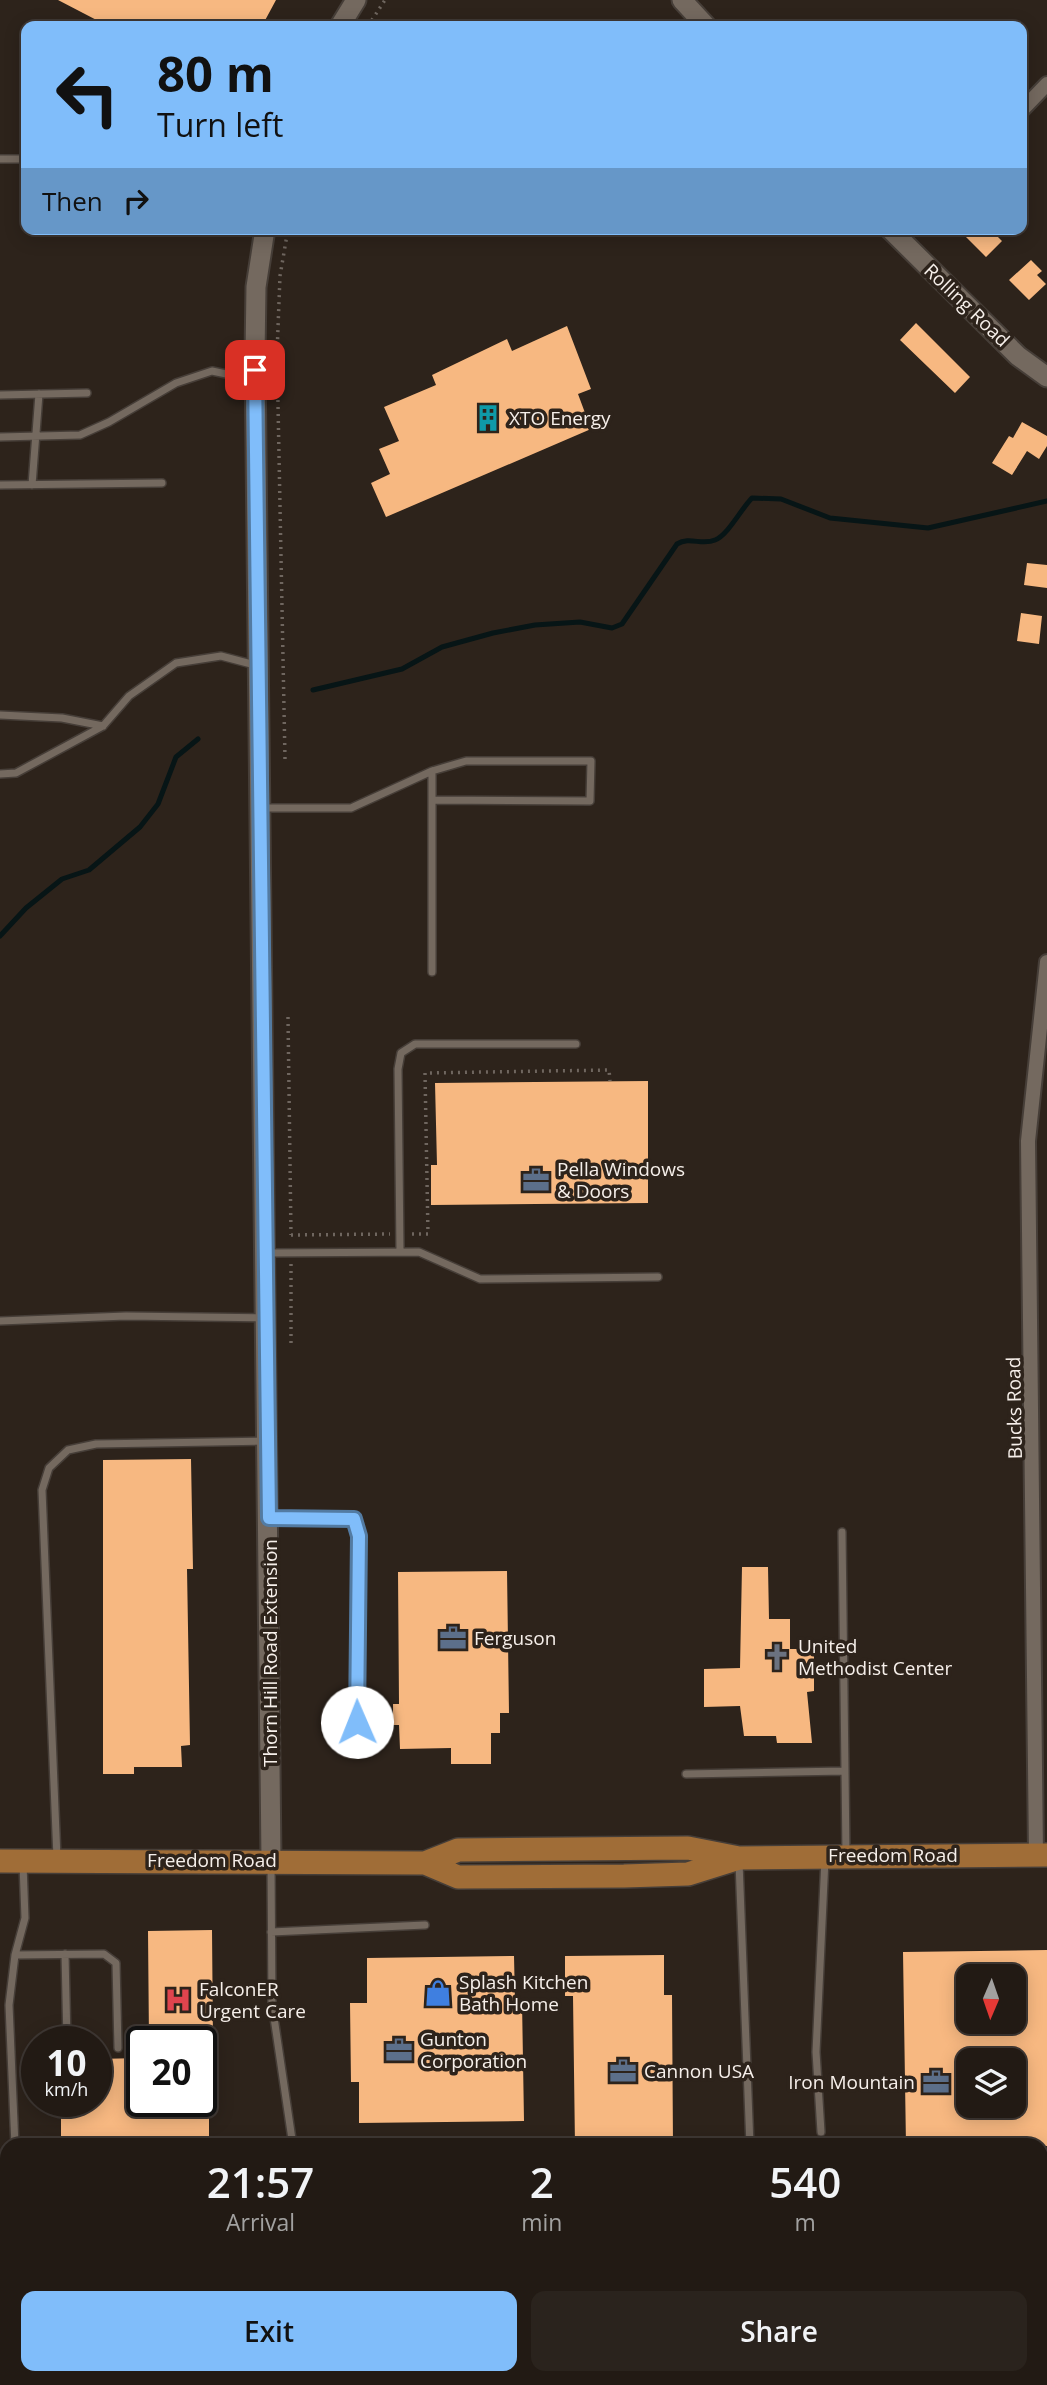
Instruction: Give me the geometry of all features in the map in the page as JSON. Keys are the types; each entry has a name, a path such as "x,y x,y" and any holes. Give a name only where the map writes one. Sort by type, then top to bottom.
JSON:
{"main road":[{"name":"Freedom Road","path":"11,1860 425,1863 458,1877 688,1874 739,1858 1042,1855"}],"street":[{"path":"343,21 356,0"},
{"path":"682,0 701,21"},
{"path":"1027,105 1047,85"},
{"name":"Thorn Hill Road Extension","path":"264,235 256,287 256,381 269,1440 271,1860"},
{"name":"Rolling Road","path":"901,235 1018,356 1047,377"},
{"name":"Bucks Road","path":"1042,1855 1028,1141 1047,962"},
{"path":"1031,1286 1047,1286"}],"lane":[{"path":"0,159 21,159"},
{"path":"0,437 80,435 109,422 176,383 212,371 256,381"},
{"path":"0,395 87,393"},
{"path":"32,485 39,394"},
{"path":"0,485 162,483"},
{"path":"0,774 16,773 103,726 129,696 176,663 221,656 259,667"},
{"path":"0,715 62,718 103,726"},
{"path":"261,808 351,808 432,771 466,761 591,761 590,801 432,800"},
{"path":"432,771 432,972"},
{"path":"400,1251 398,1069 401,1053 415,1044 576,1044"},
{"path":"267,1253 419,1252 480,1279 658,1277"},
{"path":"0,1321 126,1316 267,1318"},
{"path":"57,1859 42,1490 50,1468 68,1450 96,1444 269,1440"},
{"path":"269,1518 354,1519 359,1536 357,1722"},
{"path":"821,2132 816,2052 845,1771 842,1532"},
{"path":"686,1774 845,1771"},
{"path":"739,1858 750,2138"},
{"path":"11,1860 25,1918 15,1955 9,2005 15,2138"},
{"path":"271,1860 272,2004 292,2138"},
{"path":"271,1933 425,1924"},
{"path":"65,1954 67,2026"},
{"path":"15,1955 104,1954 116,1963 118,2048"}],"path":[{"path":"371,21 385,0"},
{"path":"285,759 277,354 280,276 287,235"},
{"path":"288,1017 291,1346"},
{"path":"291,1235 428,1234 425,1073 609,1070 610,1081"}],"building":[{"path":"58,0 276,0 265,21 98,21"},
{"path":"996,235 1002,241 986,257 966,237"},
{"path":"1031,260 1042,271 1037,275 1046,284 1029,300 1009,280"},
{"path":"916,323 970,377 955,393 900,340"},
{"name":"XTO Energy","path":"567,326 591,389 578,394 591,429 386,517 371,483 390,474 379,449 399,441 384,407 436,385 432,375 507,339 512,351"},
{"path":"1022,422 1047,436 1047,446 1039,459 1027,451 1012,475 992,463 1009,436 1013,438"},
{"path":"1027,563 1047,565 1047,588 1024,585"},
{"path":"1021,613 1042,616 1039,644 1017,641"},
{"path":"648,1081 648,1203 431,1205 431,1165 437,1165 435,1083"},
{"path":"191,1459 193,1569 187,1569 190,1745 181,1746 182,1767 134,1767 134,1774 103,1774 103,1460"},
{"name":"United Methodist Center","path":"742,1567 768,1567 769,1619 790,1619 790,1649 814,1649 814,1691 807,1692 812,1743 777,1743 776,1736 744,1736 740,1706 704,1707 704,1669 740,1668"},
{"name":"Ferguson","path":"507,1571 509,1713 500,1713 500,1733 491,1733 491,1764 451,1764 451,1748 400,1749 399,1725 393,1725 393,1704 399,1704 398,1572"},
{"path":"212,1930 213,2026 149,2026 148,1931"},
{"name":"Iron Mountain","path":"1047,1950 1047,2138 906,2138 903,1952"},
{"name":"Cannon USA","path":"664,1955 664,1995 672,1995 673,2138 575,2138 573,1996 565,1996 565,1956"},
{"path":"514,1956 515,2001 522,2001 524,2121 359,2123 359,2082 351,2082 350,2003 367,2003 367,1958"},
{"path":"126,2058 126,2117 209,2117 209,2138 61,2138 61,2117 112,2117 112,2059"}],"waterway":[{"path":"313,690 402,669 442,647 493,633 535,625 580,622 612,628 622,624 677,544 687,541 710,542 720,537 752,498 781,499 830,518 928,528 1047,501"},
{"path":"0,936 26,908 62,879 89,870 140,827 158,804 176,757 198,739"}],"place":[{"name":"XTO Energy","path":"488,418"},
{"name":"Pella Windows & Doors","path":"536,1180"},
{"name":"Ferguson","path":"453,1638"},
{"name":"United Methodist Center","path":"777,1657"},
{"name":"Splash Kitchen Bath Home","path":"438,1993"},
{"name":"FalconER Urgent Care","path":"178,2000"},
{"name":"Gunton Corporation","path":"399,2050"},
{"name":"Cannon USA","path":"623,2071"},
{"name":"Iron Mountain","path":"936,2082"}],"route":[{"path":"255,370 269,1518 354,1519 359,1536 357,1722"}]}
